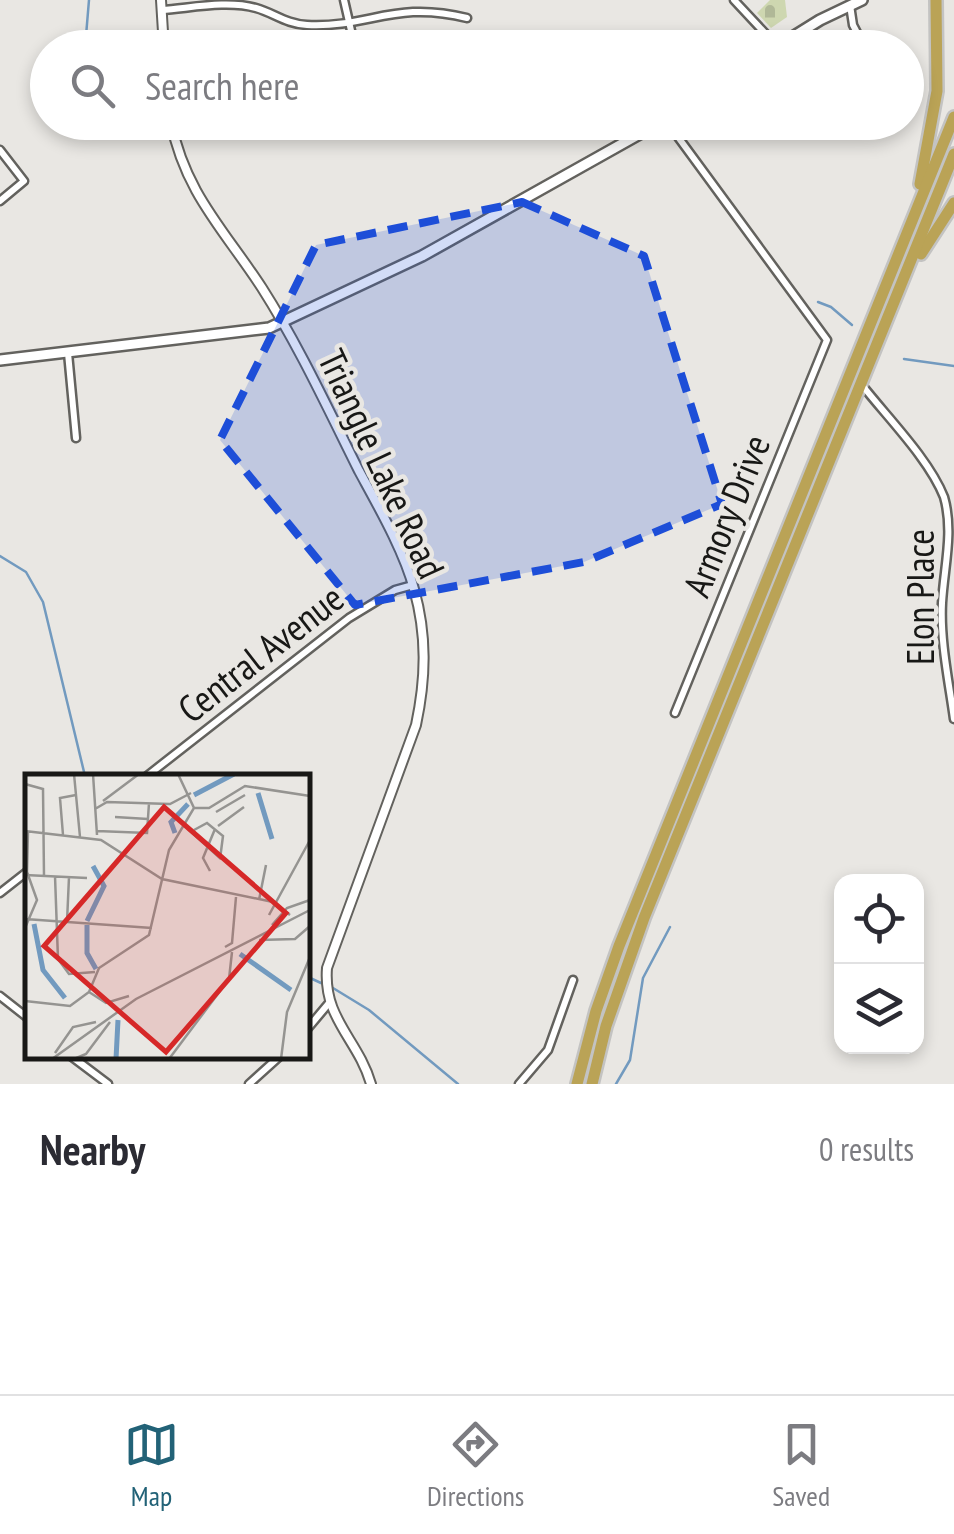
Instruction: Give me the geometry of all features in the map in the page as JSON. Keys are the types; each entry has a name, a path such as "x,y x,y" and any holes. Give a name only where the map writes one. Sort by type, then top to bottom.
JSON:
{"highway":[{"path":"896,258 922,178 933,122 938,60 936,0"},
{"path":"574,1084 619,946 954,117"},
{"path":"593,1084 616,995 644,918 954,154"},
{"path":"889,316 926,243 954,202"}],"main road":[{"path":"804,30 849,2 862,0"},
{"path":"0,360 251,331 282,323 422,256 631,140"}],"street":[{"path":"344,0 352,30"},
{"path":"450,0 450,12"},
{"path":"734,0 761,30"},
{"path":"849,2 856,30"},
{"path":"163,30 161,5 259,8 282,21 304,25 398,7 422,7 467,18"},
{"name":"Triangle Lake Road","path":"176,140 200,203 262,288 368,486 414,585 422,628 424,686 416,724 334,946 326,983 329,1003"},
{"name":"Armory Drive","path":"675,712 827,340 677,140"},
{"path":"0,150 24,182 0,201"},
{"path":"68,352 76,438"},
{"name":"Elon Place","path":"861,384 930,472 950,515 942,604 954,719"},
{"name":"Central Avenue","path":"150,774 349,618 395,590 414,585"},
{"path":"0,880 3,891 25,874"},
{"path":"519,1084 548,1050 573,980"},
{"path":"0,996 25,1016"},
{"path":"310,1026 329,1003 371,1084"},
{"path":"74,1059 108,1084"},
{"path":"250,1084 277,1059"}],"highlighted area":[{"path":"522,202 644,256 722,504 584,562 355,605 220,440 316,245"}],"green space":[{"path":"770,0 785,0 787,17 771,28 757,13"}],"waterway":[{"path":"86,30 89,0"},
{"path":"818,302 831,307 852,325"},
{"path":"904,359 954,366"},
{"path":"0,556 26,572 43,602 85,774"},
{"path":"616,1084 630,1060 643,978 670,927"},
{"path":"310,978 321,983"},
{"path":"333,988 369,1010 458,1084"}]}
